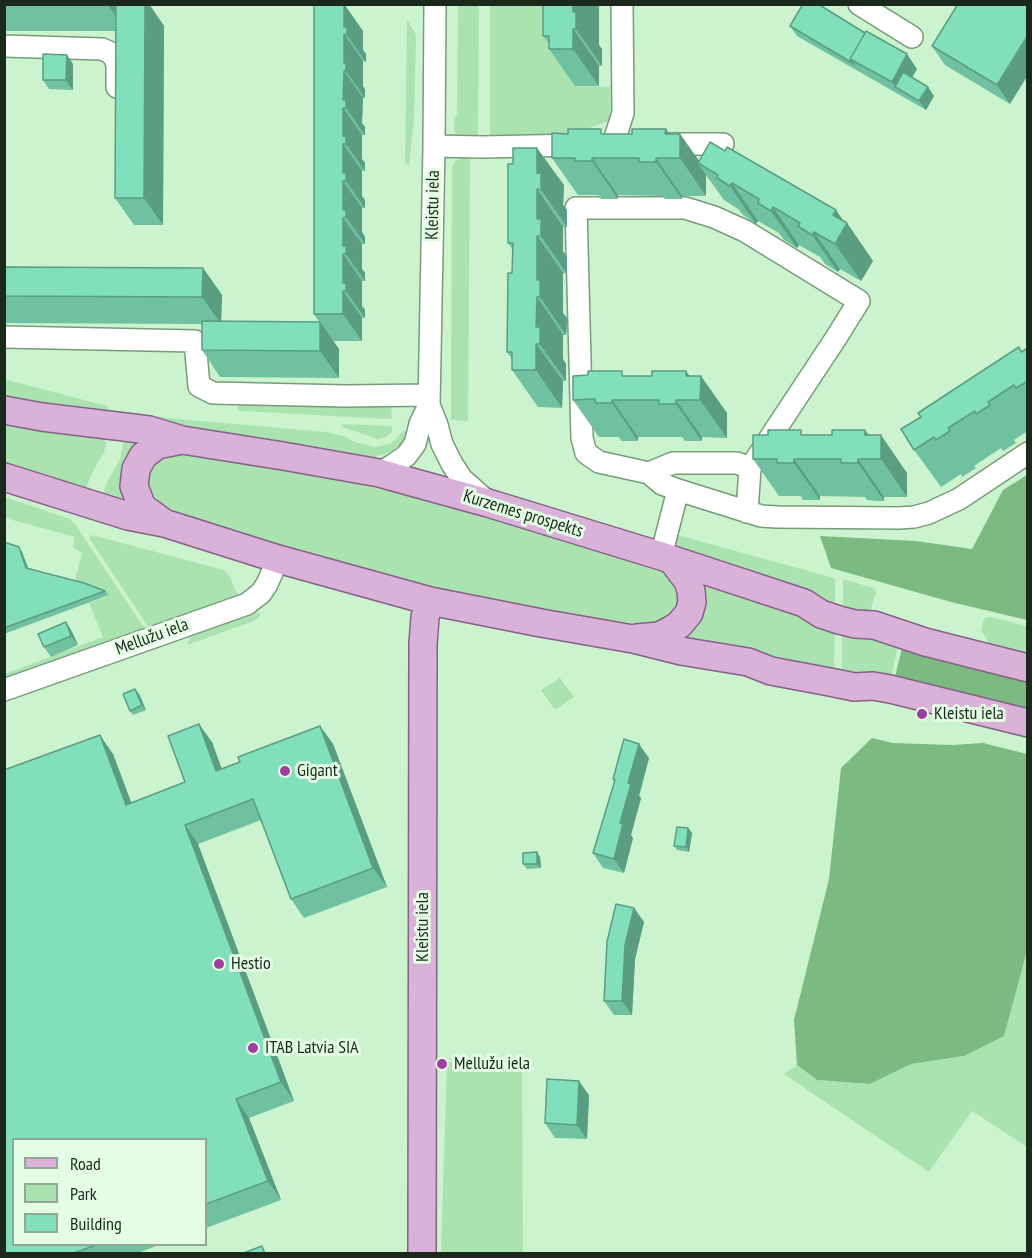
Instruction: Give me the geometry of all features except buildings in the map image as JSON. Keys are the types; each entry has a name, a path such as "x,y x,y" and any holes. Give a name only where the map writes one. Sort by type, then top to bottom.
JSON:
{"main road":[{"name":"Kurzemes prospekts","path":"4,410 149,430 182,440 379,473 488,503 666,558 804,603 830,617 855,624 874,625 925,642 1028,668"},
{"path":"164,523 142,507 134,486 136,469 143,456 157,446 182,440"},
{"path":"4,477 128,516 164,523 278,560 430,601 633,639 681,651 748,662 771,671 854,687 873,686 890,689 1028,723"},
{"path":"633,639 659,636 679,625 689,613 692,602 688,581 666,558"},
{"name":"Kleistu iela","path":"422,1254 423,644 425,617 430,601"}],"street":[{"name":"Kleistu iela","path":"435,4 429,400 442,444 452,464 462,478 488,503"},
{"path":"613,144 623,113 622,4"},
{"path":"859,4 912,37"},
{"path":"4,46 102,48 115,58 117,102"},
{"path":"434,146 723,144"},
{"path":"747,512 750,468 859,301 745,231 714,217 685,208 576,208 582,438 586,453 599,462 649,472 662,484 678,490 747,512 761,516 899,518 929,513 950,503 1028,453"},
{"path":"4,337 195,341 199,386 213,393 429,400"},
{"name":"Kleistu iela","path":"379,473 406,456 415,444 429,400"},
{"path":"649,472 673,463 736,462 750,468"},
{"path":"666,558 678,490"},
{"name":"Mellužu iela","path":"4,690 247,604 267,585 278,560"}],"green space":[{"path":"458,5 479,5 478,138 462,137 455,133"},
{"path":"490,5 570,5 575,86 610,87 611,120 570,135 490,138"},
{"path":"407,20 415,32 416,40 414,118 409,165 405,164"},
{"path":"470,154 468,421 451,420 452,167 455,161"},
{"path":"4,379 107,406 110,413 5,399"},
{"path":"238,399 391,401 392,418 241,411 238,410"},
{"path":"133,413 326,432 375,447 389,444 403,431 408,431 402,443 393,451 364,458 208,429 127,418"},
{"path":"4,418 103,434 106,444 104,452 91,475 85,492 5,466"},
{"path":"344,424 391,426 392,432 378,439 342,427"},
{"path":"125,436 144,438 129,504 102,497 107,482 120,459"},
{"path":"174,453 296,471 407,495 546,533 668,574 676,581 682,598 671,620 648,625 573,615 444,589 263,541 182,514 160,501 152,493 149,485 150,468 155,461"},
{"path":"1027,475 1027,620 951,602 831,568 820,536 916,541 972,549 1003,490"},
{"path":"5,497 70,519 145,629 5,680 5,674 103,637 89,603 108,596 74,585 82,553 73,546 75,537 5,518"},
{"path":"674,534 834,578 835,605 679,548 673,542"},
{"path":"92,535 224,570 230,576 240,596 149,628 89,538"},
{"path":"699,579 835,623 834,669 681,641"},
{"path":"843,579 874,588 876,592 870,613 843,607"},
{"path":"260,612 260,616 254,621 187,645 194,632 200,628"},
{"path":"987,617 1027,626 1027,657 993,650 981,630 984,619"},
{"path":"842,625 899,642 890,681 842,670"},
{"path":"903,644 1027,677 1027,714 894,681"},
{"path":"560,678 574,697 555,710 541,690"},
{"path":"872,738 893,743 952,745 983,743 1027,754 1027,951 1004,1036 964,1056 911,1064 870,1084 817,1080 797,1065 794,1020 829,879 841,768"},
{"path":"1027,951 1027,1147 972,1111 929,1172 784,1074 797,1065 817,1080 870,1084 911,1064 964,1056 1004,1036"},
{"path":"447,1062 518,1063 522,1068 523,1253 442,1254"}],"place":[{"name":"Kleistu iela","path":"922,714"},
{"name":"Gigant","path":"285,771"},
{"name":"Hestio","path":"219,964"},
{"name":"ITAB Latvia SIA","path":"253,1048"},
{"name":"Mellužu iela","path":"442,1064"}]}
